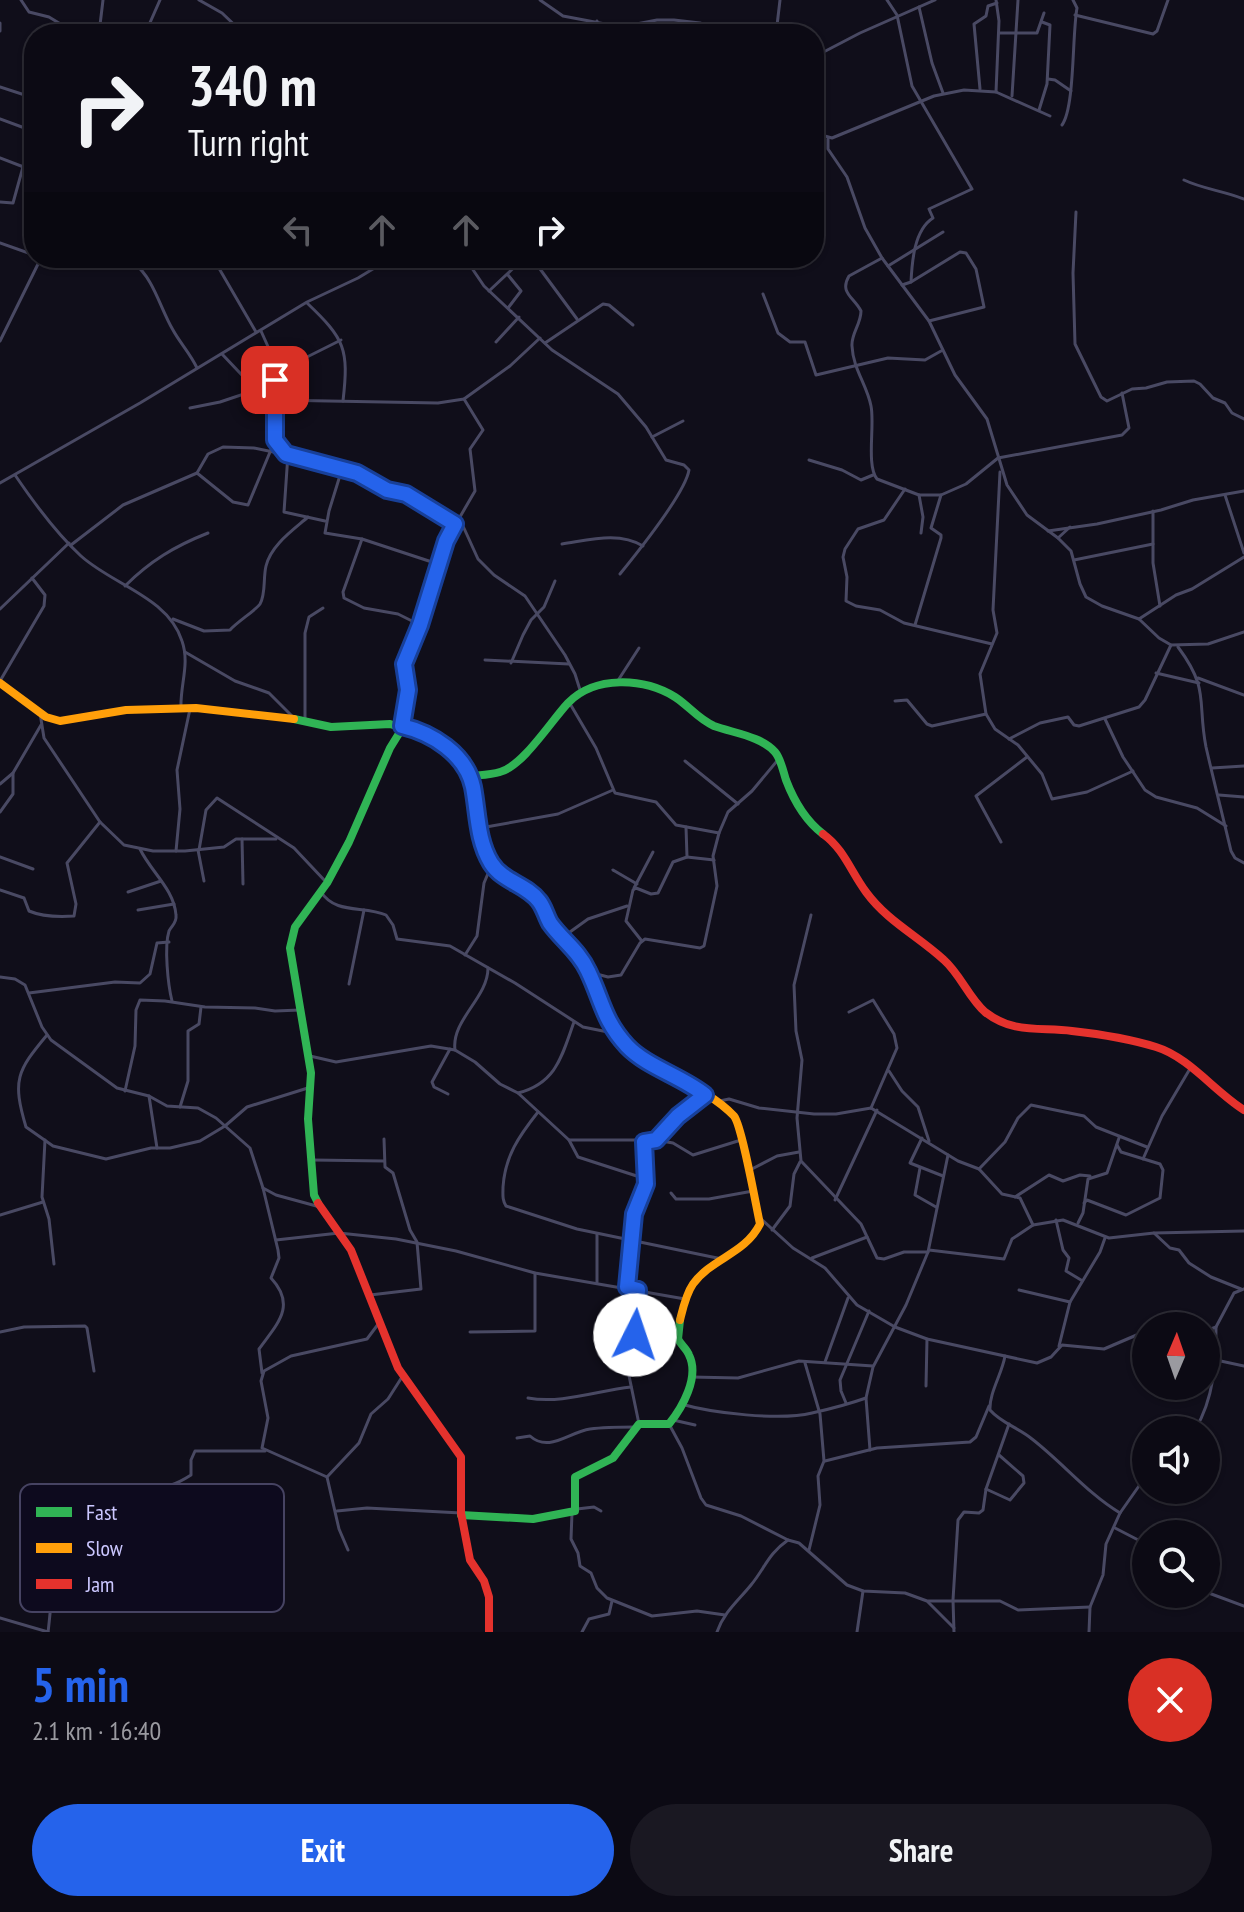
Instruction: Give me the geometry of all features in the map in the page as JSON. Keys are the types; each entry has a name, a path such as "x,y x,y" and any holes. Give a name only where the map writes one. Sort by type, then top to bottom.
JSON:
{"street":[{"path":"21,0 29,12 49,17 61,24"},
{"path":"101,24 103,0"},
{"path":"149,24 160,0"},
{"path":"199,0 207,2 235,24"},
{"path":"540,0 563,16 612,24"},
{"path":"777,24 780,0"},
{"path":"887,0 897,15 908,77 972,189 929,209 933,218 925,224 914,251 911,282"},
{"path":"824,52 897,15 935,0"},
{"path":"1012,97 1018,0"},
{"path":"1062,125 1069,109 1071,91 1077,8 1073,0"},
{"path":"1075,15 1153,34 1157,31 1168,0"},
{"path":"980,89 974,23 986,16 987,7 996,2 999,33 996,92"},
{"path":"919,7 932,63 943,93"},
{"path":"999,33 1039,33 1044,13"},
{"path":"640,24 657,20 703,24"},
{"path":"1039,110 1048,79 1050,25 1042,22"},
{"path":"0,23 0,31"},
{"path":"1048,79 1056,80 1071,91"},
{"path":"0,87 24,95"},
{"path":"824,137 828,139 943,93 980,89 1012,97 1050,116"},
{"path":"0,119 24,131"},
{"path":"828,139 828,149 847,177 865,228 882,258 929,321 955,375 987,419 1001,468 1014,498 1027,515 1071,551 1082,592 1089,600 1139,619 1171,645 1208,644 1244,632"},
{"path":"0,158 23,167"},
{"path":"0,202 13,203 24,163"},
{"path":"1184,180 1198,187 1244,199"},
{"path":"1076,212 1073,273 1077,352 1101,397 1107,401 1122,393 1167,382 1194,381 1213,398 1225,403 1232,413 1244,419"},
{"path":"888,266 943,232"},
{"path":"0,243 24,251"},
{"path":"901,285 960,252 966,253 976,269 984,307 929,321"},
{"path":"882,258 849,276 845,283 847,294 861,311 860,323 851,345 855,368 871,407 873,475 877,479 919,495 941,495 966,484 998,458 1127,432 1129,420 1122,393"},
{"path":"0,341 36,268"},
{"path":"139,268 197,368"},
{"path":"219,268 256,332"},
{"path":"0,483 307,302 374,268"},
{"path":"472,268 489,291 545,343 618,394 666,460 684,465 689,471 681,489 643,546 620,574"},
{"path":"489,291 513,268"},
{"path":"539,268 578,320"},
{"path":"508,275 521,291 508,308"},
{"path":"763,294 778,333 787,341 805,342 816,375 895,357 925,360 941,351"},
{"path":"307,302 341,340 346,366 343,401"},
{"path":"545,343 606,304 633,325"},
{"path":"496,342 519,317"},
{"path":"197,473 233,502 245,506 271,452 275,440 275,373 261,329"},
{"path":"274,400 438,403 464,399 510,366 540,338"},
{"path":"275,373 341,340"},
{"path":"221,353 256,390 274,389"},
{"path":"190,408 256,390"},
{"path":"464,399 483,430 470,449 475,491 455,524 404,664 408,690 403,726 390,748 349,842 327,883 295,927 290,942 308,1055 311,1087 308,1119 313,1186 320,1207 355,1259 403,1376 461,1457 461,1514 470,1560 484,1581 489,1597 489,1632"},
{"path":"652,437 683,421"},
{"path":"275,440 287,454 283,511 327,521"},
{"path":"0,609 70,544 123,505 197,473 208,454 223,447 238,446 287,454 357,473 387,490 406,494 465,528 478,559 494,575 519,590 557,642 581,693"},
{"path":"809,460 845,471 861,480 873,475"},
{"path":"1001,468 993,610 998,627 980,674 986,714 990,723 1042,774 1050,798 1054,800 1087,792 1133,771"},
{"path":"342,469 325,533 362,539 439,564"},
{"path":"15,475 35,504 92,565 169,617 204,631 230,630 258,608 270,555 308,517"},
{"path":"905,489 884,520 858,529 845,549 845,599 852,605 880,610 894,619 993,644"},
{"path":"1048,531 1097,524 1244,491"},
{"path":"919,495 923,517 921,533"},
{"path":"915,625 941,538 931,528 941,495"},
{"path":"1139,619 1244,555 1225,495"},
{"path":"1153,511 1153,544 1160,606"},
{"path":"1058,538 1070,526"},
{"path":"125,586 152,560 208,533"},
{"path":"562,544 623,538 643,546"},
{"path":"362,539 343,592 344,598 364,608 398,614 420,625"},
{"path":"1074,560 1153,544"},
{"path":"32,578 45,595 44,606 0,682 40,713 60,721 126,710 185,708 331,727 379,723 403,726 432,737 446,747 470,776 481,841 492,864 501,875 539,901 550,923 575,949 589,972 601,1009 627,1046 645,1060 680,1077 736,1118 760,1218 793,1248 812,1258 833,1277 848,1298 895,1327 927,1339 1037,1363 1051,1357 1059,1346 1070,1302 1105,1238"},
{"path":"511,663 523,635 544,607 555,581"},
{"path":"301,721 305,633 309,617 323,608"},
{"path":"169,617 185,652 186,669 185,708 177,770 180,809 176,851"},
{"path":"1009,739 1040,723 1070,718 1076,726 1105,719 1142,704 1171,645"},
{"path":"1178,646 1198,678 1204,736 1232,855 1244,863"},
{"path":"614,685 639,648"},
{"path":"185,652 223,675 269,693 301,721"},
{"path":"485,660 569,664"},
{"path":"1156,673 1199,683"},
{"path":"1198,678 1244,695"},
{"path":"470,776 503,772 534,745 569,702 581,693 602,685 639,682 668,693 712,725 766,744 777,754 803,815 846,857 872,899 901,929 946,961 972,998 996,1020 1023,1030 1071,1031 1148,1043 1191,1067 1222,1096 1244,1110"},
{"path":"895,701 907,700 932,726 986,714"},
{"path":"569,702 596,748 617,795 656,802 673,824 719,833"},
{"path":"40,713 44,738 100,822 120,843 140,849 176,851 224,847 242,839 276,839"},
{"path":"1105,719 1123,757 1143,788 1156,797 1197,808 1226,826"},
{"path":"0,784 13,773 41,725"},
{"path":"1001,842 976,796 1027,757"},
{"path":"589,972 608,977 621,975 641,941 650,939 700,948 704,946 717,886 714,860 719,833 728,812 769,774 778,760"},
{"path":"685,761 738,804"},
{"path":"1212,768 1244,766"},
{"path":"0,812 13,794 13,773"},
{"path":"486,827 558,814 613,790"},
{"path":"1219,795 1244,797"},
{"path":"204,881 198,850 206,810 215,798 298,851 327,883"},
{"path":"477,818 486,827 486,836 481,841"},
{"path":"0,890 24,898 29,911 33,913 74,916 76,904 67,863 100,822"},
{"path":"686,827 687,857"},
{"path":"242,839 243,884"},
{"path":"140,849 174,904 176,920 170,930 168,972 172,1002"},
{"path":"641,941 626,921 636,886 653,852"},
{"path":"0,857 33,869"},
{"path":"613,870 651,894 658,893 673,862 687,857 714,860"},
{"path":"465,955 477,936 484,883 492,864"},
{"path":"128,892 161,881"},
{"path":"321,892 336,905 386,915 397,939 444,944 583,1027 618,1034"},
{"path":"138,910 174,904"},
{"path":"563,937 588,919 629,905"},
{"path":"349,984 364,910"},
{"path":"811,915 794,985 796,1031 802,1060 797,1113 799,1152 801,1161 861,1224 879,1259 904,1252 929,1251 1004,1259 1012,1239 1033,1225 1056,1220 1078,1224 1105,1238 1154,1233 1244,1231"},
{"path":"29,993 115,982 140,983 150,974 157,943 169,942"},
{"path":"448,1094 434,1087 432,1082 453,1050 461,1025 486,980 488,968"},
{"path":"0,977 19,980 29,993 47,1034 62,1050 125,1091 149,1096 167,1106 198,1108 250,1148 279,1258 271,1278 279,1287 285,1305 277,1326 259,1349 268,1418 261,1445 265,1451"},
{"path":"125,1091 135,1046 138,1002 145,999 201,1007 300,1010"},
{"path":"849,1012 871,999 875,1001 896,1039 897,1048 889,1071 871,1108"},
{"path":"180,1107 188,1081 188,1031 199,1024 201,1007"},
{"path":"518,1093 534,1088 553,1073 574,1022"},
{"path":"47,1034 24,1065 17,1081 26,1127 53,1146 103,1159 200,1141 225,1126 247,1107 311,1087"},
{"path":"308,1055 336,1062 431,1046 453,1050 475,1062 500,1084 518,1093 569,1140 578,1157 646,1179"},
{"path":"1143,1159 1162,1116 1191,1067"},
{"path":"889,1071 902,1091 918,1107 929,1141"},
{"path":"656,1140 678,1116 705,1095"},
{"path":"149,1096 157,1148"},
{"path":"715,1102 729,1099 759,1108 797,1113 836,1114 871,1108 877,1110 958,1161 979,1169 1002,1194 1023,1202 1033,1225"},
{"path":"979,1169 1005,1142 1018,1118 1031,1105 1084,1116 1096,1127 1147,1147"},
{"path":"835,1200 877,1110"},
{"path":"538,1112 510,1152 504,1172 503,1202 510,1207 597,1234 723,1259"},
{"path":"922,1138 909,1161 944,1177"},
{"path":"1015,1197 1049,1175 1063,1181 1080,1175 1107,1173 1119,1138"},
{"path":"368,1295 420,1290 417,1242 410,1230 393,1174 385,1168 384,1139"},
{"path":"45,1140 43,1202 49,1219 54,1264"},
{"path":"569,1140 656,1140 671,1142 693,1155 741,1140"},
{"path":"627,1287 634,1214 646,1179 644,1142"},
{"path":"1084,1203 1093,1201 1126,1215 1158,1199 1163,1170 1158,1163 1121,1152 1117,1145"},
{"path":"748,1171 777,1156 799,1152"},
{"path":"870,1451 866,1398 873,1367 895,1327 929,1251 949,1154"},
{"path":"312,1160 384,1161"},
{"path":"772,1230 790,1206 794,1174 801,1161"},
{"path":"920,1168 915,1195 937,1208"},
{"path":"1078,1224 1090,1176"},
{"path":"263,1188 276,1195 320,1207"},
{"path":"671,1193 676,1199 701,1200 753,1191"},
{"path":"0,1215 43,1202"},
{"path":"671,1422 691,1377 690,1355 678,1340 685,1299 705,1270 754,1237 760,1218"},
{"path":"1056,1220 1063,1250 1069,1258 1066,1271 1081,1280"},
{"path":"276,1240 339,1233 417,1242 535,1273 685,1299"},
{"path":"1154,1233 1171,1249 1179,1250 1189,1263 1211,1277 1242,1289"},
{"path":"597,1234 597,1282"},
{"path":"812,1258 867,1237"},
{"path":"470,1332 535,1331 535,1273"},
{"path":"1220,1320 1232,1297 1242,1289"},
{"path":"638,1290 636,1337 643,1341 678,1340"},
{"path":"1019,1290 1070,1302"},
{"path":"825,1363 848,1298"},
{"path":"846,1403 840,1386 869,1311"},
{"path":"262,1376 267,1367 291,1356 367,1339 379,1323"},
{"path":"0,1332 24,1327 87,1326 94,1371"},
{"path":"1059,1346 1066,1344 1104,1349 1132,1337"},
{"path":"926,1386 927,1339"},
{"path":"823,1462 870,1451 972,1441 989,1406 1005,1356"},
{"path":"691,1377 738,1378 797,1361 873,1367"},
{"path":"1220,1361 1244,1366"},
{"path":"805,1363 819,1411 823,1462 818,1476 820,1505 809,1550"},
{"path":"627,1366 637,1426 613,1458 575,1477 571,1539 580,1566 591,1573 597,1588 612,1601 652,1616 697,1611 725,1615"},
{"path":"327,1477 356,1446 371,1414 388,1399 403,1376"},
{"path":"528,1398 564,1400 602,1389 631,1387"},
{"path":"681,1404 702,1410 792,1416 866,1398"},
{"path":"989,1406 993,1414 1035,1441 1091,1493 1120,1513"},
{"path":"671,1422 706,1505 741,1516 799,1543 834,1577 863,1591 901,1592 927,1601 1000,1601 1018,1610 1090,1607"},
{"path":"517,1438 527,1435 539,1443 550,1443 590,1429 671,1422 695,1425"},
{"path":"954,1630 958,1520 964,1512 981,1512 1009,1424"},
{"path":"178,1484 191,1475 195,1451 265,1451 327,1477"},
{"path":"986,1489 1010,1500 1024,1483 1023,1476 999,1455"},
{"path":"327,1477 339,1529 348,1550"},
{"path":"1089,1632 1090,1607 1103,1575 1104,1550 1120,1513 1132,1496"},
{"path":"336,1511 367,1508 515,1520 547,1519 594,1507 601,1511"},
{"path":"1115,1528 1132,1537"},
{"path":"717,1632 725,1615 754,1581 770,1555 788,1540"},
{"path":"857,1632 863,1591"},
{"path":"1220,1597 1244,1606"},
{"path":"582,1632 589,1619 609,1614 612,1601"},
{"path":"927,1601 954,1630"},
{"path":"0,1618 48,1632 50,1612"}],"traffic: fast":[{"path":"470,776 509,768 579,694 606,684 635,683 663,691 708,723 769,747 779,758 797,803 823,834"},
{"path":"294,719 331,727 390,724 432,737 456,756 470,776 481,841 492,864 501,875 539,901 550,923 583,962"},
{"path":"318,1203 314,1195 308,1119 311,1073 290,948 295,927 327,883 349,842 390,748 403,727"},
{"path":"461,1515 533,1519 575,1511 575,1477 613,1458 639,1424 669,1424 684,1401 691,1382 692,1364 678,1339 680,1320"}],"traffic: slow":[{"path":"0,683 46,717 60,721 126,710 196,708 294,719"},
{"path":"583,962 606,1016 633,1051 724,1107 734,1116 741,1135 760,1224 746,1242 709,1268 693,1284 680,1320"}],"traffic: jam":[{"path":"823,834 842,854 874,902 944,960 979,1006 995,1019 1016,1027 1072,1031 1156,1047 1180,1059 1244,1110"},
{"path":"318,1203 351,1250 398,1368 461,1457 461,1513 470,1560 484,1581 489,1597 489,1632"}],"route":[{"path":"275,380 275,440 286,454 357,473 387,490 406,494 455,524 446,541 420,625 405,658 403,669 408,690 402,726 432,737 462,764 470,776 481,841 492,864 511,883 539,901 550,923 575,949 589,972 601,1009 627,1046 705,1095 678,1116 656,1140 644,1142 646,1184 634,1214 627,1287 638,1290 635,1335"}]}
